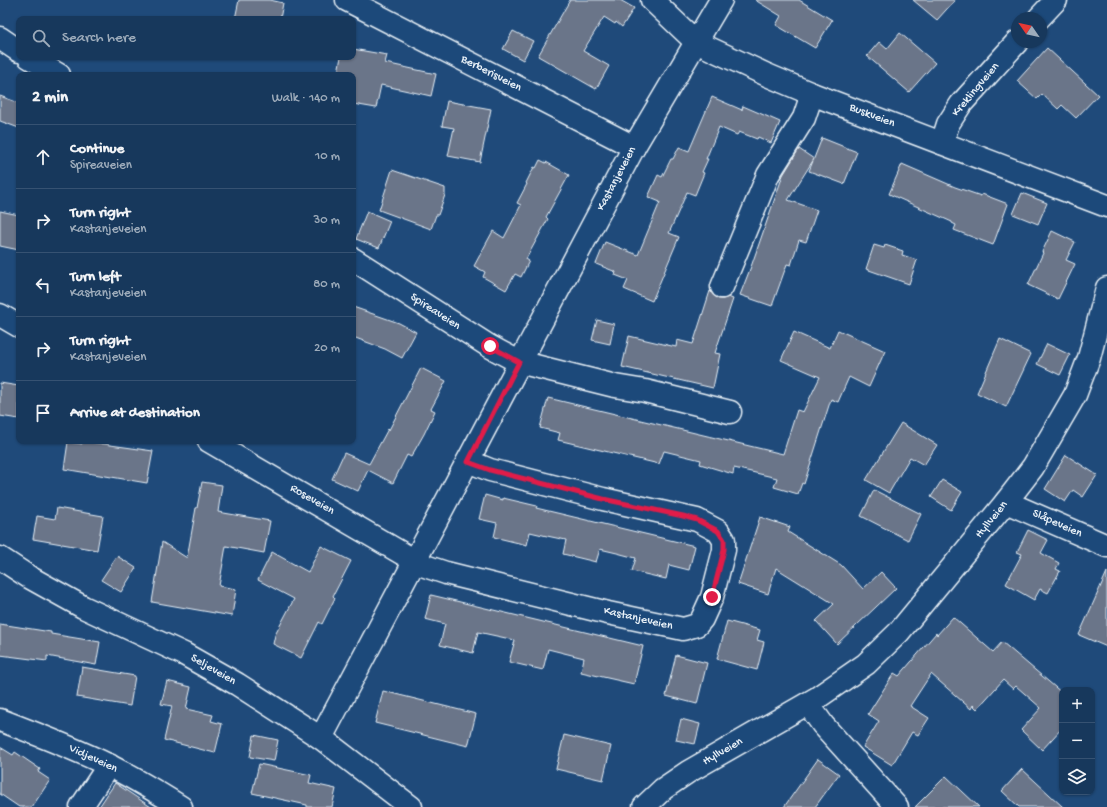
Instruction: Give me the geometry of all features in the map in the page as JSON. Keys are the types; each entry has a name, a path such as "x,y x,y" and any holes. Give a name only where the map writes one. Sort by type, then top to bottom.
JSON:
{"street":[{"name":"Berberisveien","path":"347,0 634,147"},
{"name":"Buskveien","path":"652,0 696,42 767,75 812,94 1107,206"},
{"name":"Kastanjeveien","path":"321,738 634,147 721,0"},
{"path":"1045,12 1056,0"},
{"path":"0,38 16,49"},
{"name":"Kreklingveien","path":"942,143 948,124 961,104 1012,48"},
{"path":"34,60 53,72"},
{"path":"722,287 768,175 804,118 812,94"},
{"name":"Spireaveien","path":"356,261 490,346 519,362"},
{"name":"Hyllveien","path":"644,807 664,788 688,772 808,704 866,664 899,632 1033,467 1075,395 1089,358 1107,288"},
{"path":"0,315 16,324"},
{"path":"519,362 730,412"},
{"name":"Roseveien","path":"214,444 415,560"},
{"name":"Kastanjeveien","path":"415,560 422,565 446,573 608,613 683,629 697,625 702,619 712,597 724,550 724,540 718,531 690,518 603,499 490,470 468,462"},
{"name":"Slåpeveien","path":"1006,502 1107,546"},
{"name":"Seljeveien","path":"0,558 29,577 83,607 184,654 237,684 321,738 411,807"},
{"path":"808,704 823,725 897,807"},
{"name":"Vidjeveien","path":"0,720 69,747 109,765 143,783 181,807"},
{"path":"81,807 109,765"}],"building":[{"path":"239,0 270,0 283,3 281,16 236,16"},
{"path":"570,0 620,0 634,8 622,27 616,22 615,24 604,17 583,51 609,66 596,89 538,56"},
{"path":"755,0 799,0 832,20 815,48 776,25 781,16"},
{"path":"913,0 955,0 937,20"},
{"path":"513,31 533,41 523,60 503,49"},
{"path":"900,33 935,63 909,92 867,56 879,42 887,49"},
{"path":"1047,48 1098,95 1076,118 1062,105 1058,109 1042,94 1037,99 1017,81"},
{"path":"356,50 387,55 385,63 436,74 431,96 381,85 376,108 356,105 356,72 338,72 340,60 356,60"},
{"path":"0,96 16,102 16,127 0,121"},
{"path":"712,97 742,110 743,106 780,122 771,143 758,137 757,139 739,132 737,135 719,127 706,159 708,159 702,172 704,173 695,195 687,192 669,233 679,237 652,301 624,289 628,280 615,275 616,272 596,264 605,242 638,255 660,202 648,197 658,175 662,177 679,147 689,151"},
{"path":"447,101 491,109 480,162 448,156 454,128 442,126"},
{"path":"822,138 857,152 844,184 809,171"},
{"path":"799,149 814,159 788,200 817,210 806,242 799,240 791,265 787,264 772,306 740,295 783,175"},
{"path":"540,160 569,175 546,217 548,219 526,259 529,261 521,277 515,274 506,290 483,277 485,272 474,266 493,231 504,238 521,205 517,203 527,184 526,183 534,167 536,168"},
{"path":"902,164 955,187 981,196 982,194 1008,204 993,245 954,230 956,225 952,222 889,194"},
{"path":"392,170 445,188 445,195 431,229 379,210"},
{"path":"1022,193 1047,203 1038,224 1013,214"},
{"path":"0,211 16,214 16,249 0,246"},
{"path":"367,211 390,221 379,248 356,239"},
{"path":"1052,231 1075,242 1066,260 1075,264 1058,299 1028,285"},
{"path":"874,245 884,248 885,245 903,251 902,255 917,260 909,284 866,269"},
{"path":"710,291 718,299 728,297 733,299 715,353 720,354 713,388 622,367 629,336 676,347 677,340 693,344"},
{"path":"356,308 399,323 416,332 402,358 385,349 356,338"},
{"path":"597,320 614,324 610,344 592,340"},
{"path":"838,330 885,351 869,387 849,377 838,402 831,399 804,484 802,483 798,494 774,487 777,478 734,468 733,474 700,464 701,460 664,451 659,464 558,440 560,433 540,428 548,398 783,454 797,410 803,412 820,377 781,360 794,332 830,348"},
{"path":"1000,339 1031,354 1006,407 977,393"},
{"path":"1047,344 1070,355 1060,375 1037,364"},
{"path":"421,368 446,381 431,409 435,411 424,434 411,457 407,455 393,483 368,470 358,491 332,479 344,453 369,464 388,429 389,430"},
{"path":"0,383 16,386 16,419 0,416"},
{"path":"901,423 937,445 924,465 910,457 889,493 866,480"},
{"path":"68,444 103,444 153,451 147,483 64,469"},
{"path":"1066,455 1097,475 1083,497 1073,490 1065,502 1045,489"},
{"path":"942,480 962,492 951,510 931,497"},
{"path":"202,482 222,485 218,512 270,521 264,553 226,546 219,586 236,589 232,616 152,602 162,542 187,558"},
{"path":"874,490 921,514 908,540 861,516"},
{"path":"485,495 537,506 536,508 695,546 689,570 669,565 666,579 632,571 636,558 617,553 600,549 596,562 563,554 566,540 530,532 527,545 494,537 497,523 479,519"},
{"path":"57,508 103,516 97,550 33,539 37,516 55,519"},
{"path":"760,517 790,527 788,532 841,565 863,589 881,572 896,588 837,644 816,621 834,604 776,568 768,594 738,584"},
{"path":"1028,530 1048,540 1041,553 1059,563 1056,569 1060,571 1048,593 1040,589 1034,600 1006,584 1022,554 1017,552"},
{"path":"321,546 351,561 333,596 335,598 322,624 319,622 301,658 273,644 275,635 294,599 258,580 272,552 308,572"},
{"path":"117,556 136,568 121,592 101,580"},
{"path":"1107,572 1107,647 1079,635"},
{"path":"431,595 643,646 634,684 581,672 584,658 548,649 543,670 509,662 515,640 478,632 473,653 440,645 445,624 425,619"},
{"path":"953,617 993,652 1002,642 1059,690 1059,731 1042,750 1021,730 1041,708 1016,686 1013,689 1003,680 977,709 973,705 971,709 931,674 910,706 929,718 918,735 912,732 892,765 863,747 879,721 868,714 894,673 899,676 936,633 937,635"},
{"path":"727,621 760,630 757,640 764,642 757,670 717,659"},
{"path":"0,624 100,642 96,665 47,656 47,661 0,655"},
{"path":"676,655 707,663 697,704 666,696"},
{"path":"82,667 135,676 130,706 77,697"},
{"path":"167,681 191,687 186,709 213,715 211,721 222,724 215,753 164,740 172,706 161,704"},
{"path":"383,691 476,714 468,746 375,723"},
{"path":"681,719 700,724 695,744 676,740"},
{"path":"254,735 278,740 274,761 250,757"},
{"path":"564,735 611,746 603,780 556,769"},
{"path":"0,747 13,755 15,752 40,769 38,772 50,780 32,807 19,807 0,794"},
{"path":"818,759 839,774 815,807 784,807"},
{"path":"259,764 311,775 309,783 336,789 332,807 307,807 307,805 252,793"},
{"path":"1022,769 1063,807 1019,807 1002,791"},
{"path":"946,776 979,807 915,807"},
{"path":"115,783 151,807 99,807"}],"route":[{"path":"490,346 519,362 468,462 490,470 603,499 683,516 697,520 718,531 724,540 724,550 712,597"}]}
